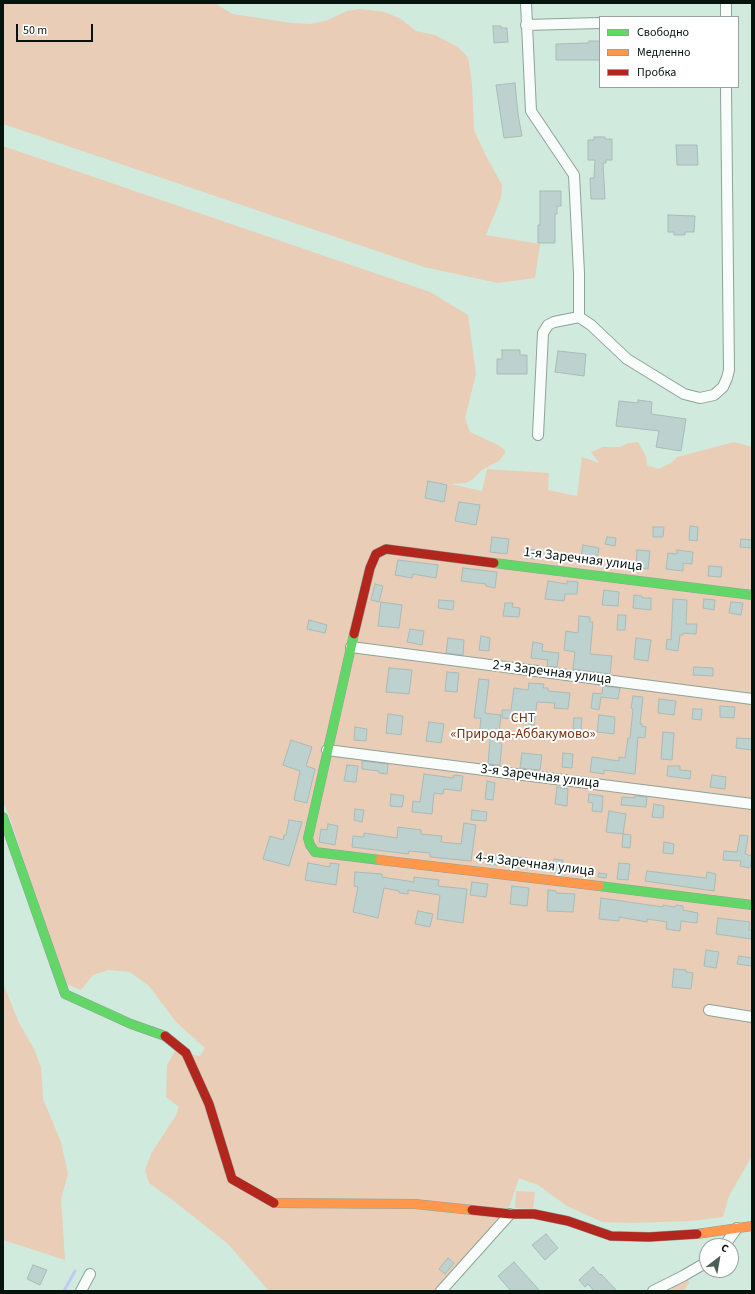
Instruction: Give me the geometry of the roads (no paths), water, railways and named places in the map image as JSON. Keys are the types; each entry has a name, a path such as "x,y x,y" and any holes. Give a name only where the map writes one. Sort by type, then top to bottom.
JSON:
{"street":[{"path":"526,3 526,25 532,111 574,175 579,273 579,317"},
{"path":"726,3 726,16"},
{"path":"526,25 599,24"},
{"path":"538,435 543,333 548,325 554,322 579,317 591,325 627,359 684,394 700,398 714,395 723,387 729,370 726,88"},
{"name":"1-я Заречная улица","path":"315,852 310,845 308,838 367,580 376,554 386,549 752,596"},
{"name":"2-я Заречная улица","path":"351,647 752,699"},
{"name":"3-я Заречная улица","path":"327,750 752,804"},
{"path":"3,817 65,994 131,1024 166,1036 186,1053 209,1104 232,1179 274,1203 326,1202 415,1204 510,1214 534,1214 568,1221 611,1236 649,1237 687,1235 752,1226"},
{"name":"4-я Заречная улица","path":"315,852 752,905"},
{"path":"709,1010 752,1017"},
{"path":"441,1291 510,1214"},
{"path":"730,1238 737,1228"},
{"path":"653,1291 699,1267"},
{"path":"81,1291 90,1274"}],"waterway":[{"path":"64,1291 75,1271"}],"park label":[{"name":"СНТ «Природа-Аббакумово»","path":"523,728"}]}
